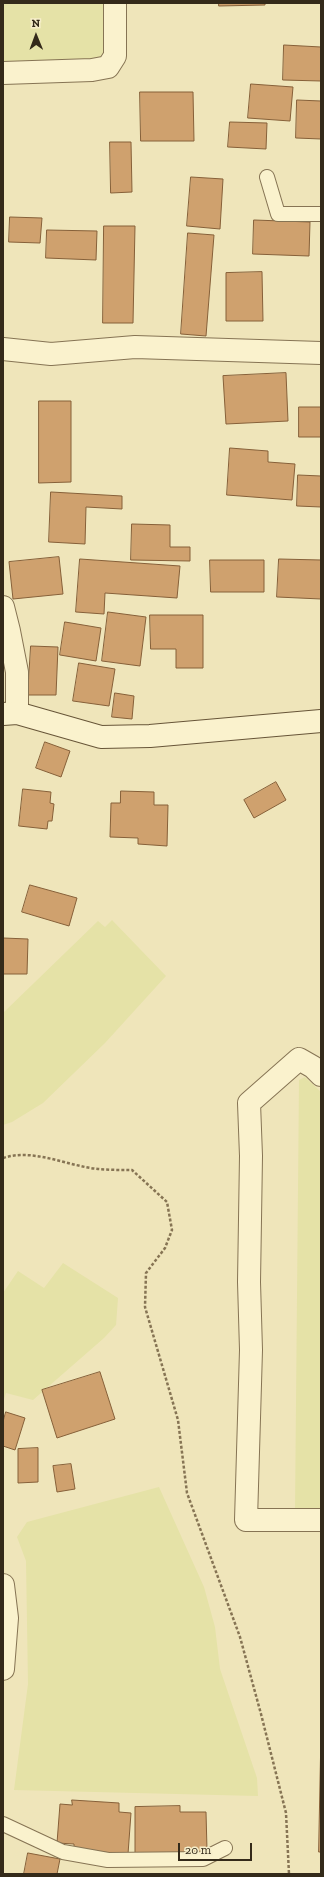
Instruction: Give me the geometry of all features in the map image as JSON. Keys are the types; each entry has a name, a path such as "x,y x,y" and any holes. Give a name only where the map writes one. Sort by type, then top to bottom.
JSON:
{"street":[{"path":"3,74 92,70 108,67 116,56 114,3"},
{"path":"3,349 51,354 135,347 321,353"},
{"path":"3,607 10,631 17,672 10,714 101,737 150,736 321,721"},
{"path":"321,1075 313,1067 299,1059 249,1103 251,1156 249,1282 251,1350 246,1520 321,1520"},
{"path":"3,1585 7,1618 3,1669"}],"lane":[{"path":"267,177 278,214 321,214"},
{"path":"3,1824 63,1852 108,1860 203,1859 225,1848"}],"path":[{"path":"3,1158 10,1156 48,1157 97,1169 132,1170 167,1202 172,1230 165,1248 146,1273 144,1307 178,1420 187,1493 240,1637 261,1714 286,1813 289,1874"}],"shaded area":[{"path":"3,3 106,3 106,58 89,60 3,61"},
{"path":"112,920 166,976 105,1043 43,1103 12,1122 3,1125 3,1013 98,921 105,927"},
{"path":"305,1077 321,1092 321,1512 295,1511 299,1080"},
{"path":"63,1263 118,1298 116,1325 104,1338 33,1400 6,1393 3,1402 3,1293 18,1271 44,1288"},
{"path":"159,1487 204,1587 215,1627 220,1669 257,1778 258,1796 14,1790 28,1684 26,1561 17,1537 27,1522"}],"building":[{"path":"219,3 265,3 265,5 219,6"},
{"path":"284,45 321,47 321,81 283,80"},
{"path":"251,84 293,87 290,121 248,118"},
{"path":"140,92 193,92 194,141 141,141"},
{"path":"297,100 321,101 321,139 296,138"},
{"path":"230,122 267,123 266,149 228,147"},
{"path":"110,142 131,142 132,192 111,193"},
{"path":"191,177 223,179 220,229 187,226"},
{"path":"10,217 42,218 40,243 9,242"},
{"path":"254,220 310,222 309,256 253,254"},
{"path":"104,226 135,226 133,323 103,323"},
{"path":"47,230 97,231 96,260 46,258"},
{"path":"188,233 214,235 206,336 181,334"},
{"path":"262,272 263,321 226,321 226,273"},
{"path":"286,373 288,421 226,424 223,376"},
{"path":"39,401 71,401 71,482 39,483"},
{"path":"299,407 321,407 321,437 299,437"},
{"path":"230,448 268,451 268,462 295,464 292,500 227,495"},
{"path":"298,475 321,476 321,507 297,506"},
{"path":"51,492 122,496 122,509 86,507 85,544 49,542"},
{"path":"132,524 170,525 170,547 190,547 190,561 131,560"},
{"path":"59,557 63,594 13,599 9,562"},
{"path":"80,559 180,566 177,598 105,593 104,614 76,612"},
{"path":"279,559 321,560 321,599 277,597"},
{"path":"210,560 264,560 264,592 211,592"},
{"path":"108,612 146,617 140,666 102,661"},
{"path":"150,615 203,615 203,668 176,668 176,649 151,649"},
{"path":"65,622 101,628 96,661 60,655"},
{"path":"31,646 58,647 56,695 28,695"},
{"path":"79,663 115,669 109,706 73,701"},
{"path":"115,693 134,696 132,719 112,717"},
{"path":"45,742 70,751 61,777 36,768"},
{"path":"276,782 286,800 254,818 244,800"},
{"path":"23,789 51,792 50,803 54,804 52,821 48,821 47,829 19,826"},
{"path":"121,791 154,792 154,805 168,805 167,846 138,844 138,838 110,837 111,803 120,803"},
{"path":"30,885 77,898 69,926 22,912"},
{"path":"3,938 28,939 27,974 3,974"},
{"path":"100,1372 115,1419 57,1438 42,1390"},
{"path":"6,1412 25,1418 15,1450 3,1446 3,1422"},
{"path":"38,1448 38,1482 18,1483 18,1449"},
{"path":"71,1464 75,1489 57,1492 53,1466"},
{"path":"321,1733 321,1852 319,1852"},
{"path":"72,1800 119,1803 119,1812 131,1813 128,1854 74,1850 74,1844 57,1843 60,1804 72,1805"},
{"path":"180,1806 180,1812 206,1812 207,1850 202,1850 202,1853 135,1854 135,1807"},
{"path":"28,1853 60,1859 57,1874 24,1874"}]}
